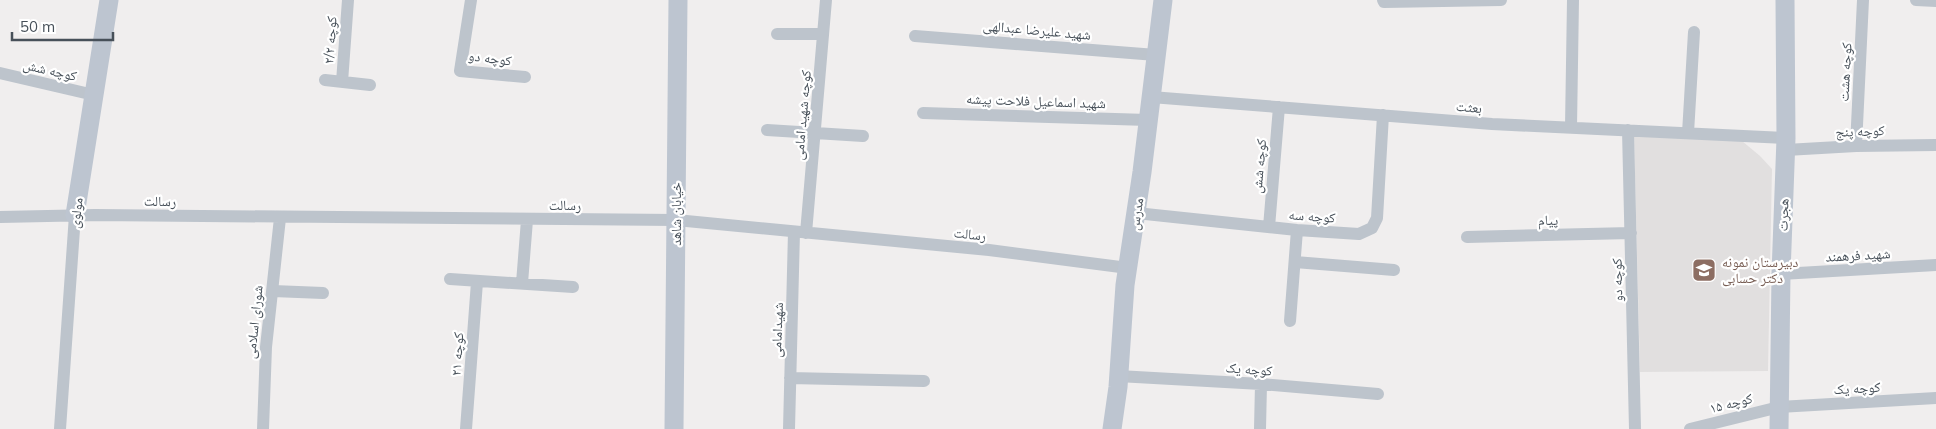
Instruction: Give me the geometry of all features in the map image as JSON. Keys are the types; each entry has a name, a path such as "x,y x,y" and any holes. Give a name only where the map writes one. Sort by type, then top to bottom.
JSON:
{"street":[{"name":"مولوی","path":"60,429 74,215 109,0"},
{"name":"کوچه ۲/۲","path":"342,82 348,0"},
{"name":"کوچه دو","path":"472,0 460,72 525,76"},
{"name":"خیابان شاهد","path":"674,429 678,0"},
{"name":"کوچه شهید امامی","path":"801,232 815,134 826,0"},
{"name":"مدرس","path":"1112,429 1128,268 1163,0"},
{"path":"1384,0 1384,2 1500,0"},
{"path":"1571,127 1573,0"},
{"name":"هجرت","path":"1779,429 1781,274 1786,144 1785,0"},
{"name":"کوچه هشت","path":"1856,146 1863,0"},
{"path":"1916,0 1936,1"},
{"path":"1688,132 1694,32"},
{"path":"777,34 823,34"},
{"name":"شهید علیرضا عبدالهی","path":"914,36 1156,55"},
{"name":"کوچه شش","path":"0,73 94,95"},
{"path":"325,80 370,85"},
{"name":"بعثت","path":"1151,97 1492,124 1688,132 1786,144"},
{"name":"کوچه شش","path":"1269,227 1280,107"},
{"name":"شهید اسماعیل فلاحت پیشه","path":"923,113 1148,120"},
{"name":"کوچه سه","path":"1136,213 1296,230 1359,234 1372,228 1377,218 1383,115"},
{"path":"767,130 863,136"},
{"name":"کوچه دو","path":"1628,130 1635,429"},
{"name":"کوچه پنج","path":"1786,144 1856,146 1936,145"},
{"name":"رسالت","path":"0,217 74,215 676,220 988,250 1128,268"},
{"name":"شورای اسلامی","path":"263,429 266,346 280,218"},
{"path":"522,283 527,220"},
{"path":"1290,321 1296,230"},
{"name":"شهیدامامی","path":"789,429 790,378 801,232"},
{"name":"پیام","path":"1467,237 1631,233"},
{"path":"1295,262 1394,270"},
{"name":"شهید فرهمند","path":"1781,274 1936,265"},
{"path":"450,279 574,287"},
{"name":"کوچه ۲۱","path":"466,429 477,282"},
{"path":"273,292 323,293"},
{"name":"کوچه یک","path":"1118,376 1261,384 1378,394"},
{"path":"790,378 924,381"},
{"path":"1260,429 1261,384"},
{"name":"کوچه یک","path":"1779,407 1936,398"},
{"name":"کوچه ۱۵","path":"1690,429 1779,407"}],"shaded area":[{"name":"دبیرستان نمونه دکتر حسابی","path":"1634,134 1742,141 1772,169 1768,371 1640,372"}],"place":[{"name":"دبیرستان نمونه دکتر حسابی","path":"1704,270"}]}
